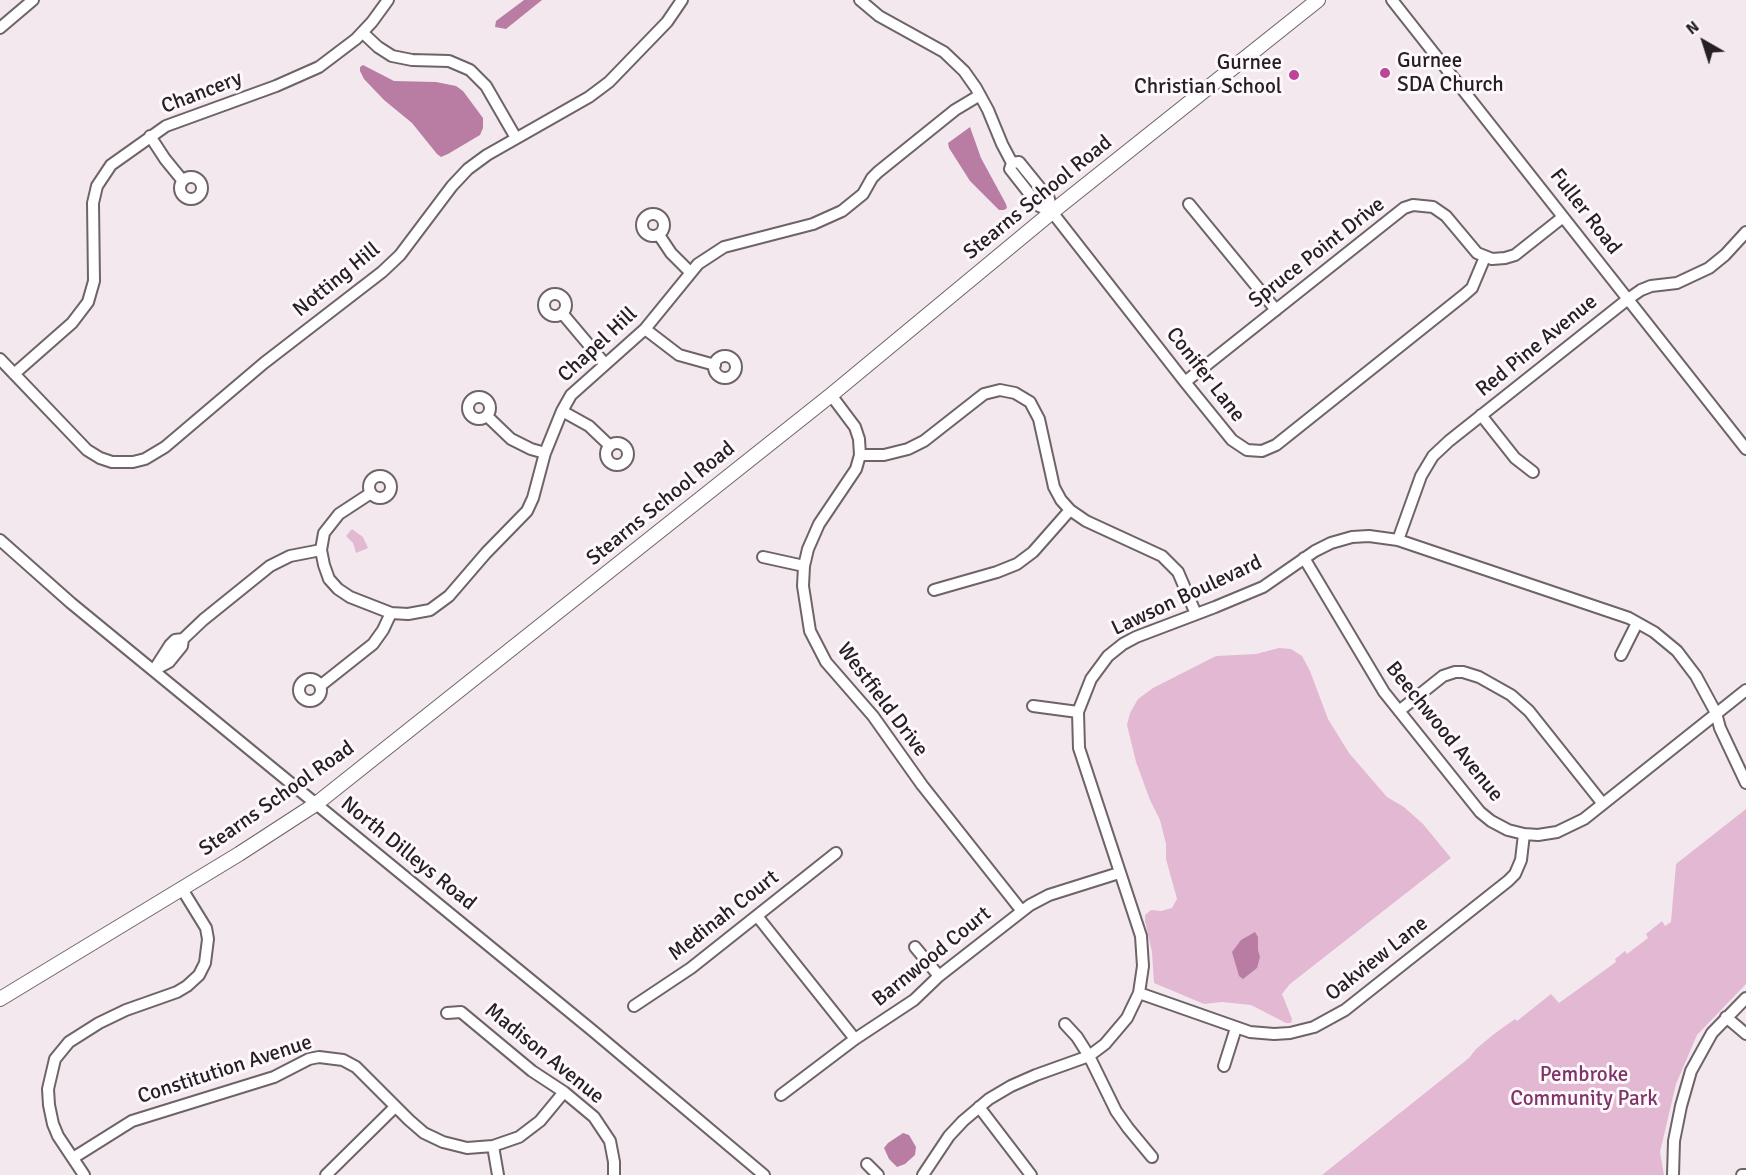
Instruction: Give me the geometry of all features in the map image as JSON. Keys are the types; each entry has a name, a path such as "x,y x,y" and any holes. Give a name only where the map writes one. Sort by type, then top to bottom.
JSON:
{"main road":[{"name":"Stearns School Road","path":"0,999 182,889 316,804 831,395 1052,212 1318,0"}],"street":[{"path":"0,28 33,0"},
{"name":"Chancery","path":"14,374 72,323 91,296 94,281 92,213 97,186 111,165 166,126 308,73 344,50 363,33 388,0"},
{"name":"Notting Hill","path":"0,359 81,445 94,454 112,462 121,463 145,459 165,447 262,365 378,276 400,255 460,177 487,155 590,96 609,82 667,22 682,0"},
{"path":"860,0 879,16 944,52 964,71 980,95 1012,163 1011,169 1039,206 1052,212"},
{"name":"Fuller Road","path":"1392,0 1746,449"},
{"path":"363,33 392,56 412,60 448,61 470,70 486,86 516,138"},
{"name":"Chapel Hill","path":"321,550 326,573 338,589 350,597 391,613 423,612 436,606 527,511 533,498 544,453 562,411 577,389 645,330 690,272 706,257 724,247 740,241 813,224 842,211 863,194 878,172 956,110 980,95"},
{"path":"150,136 183,181"},
{"path":"1189,204 1276,310"},
{"name":"Spruce Point Drive","path":"1185,382 1404,208 1413,205 1427,205 1441,212 1470,246 1485,257"},
{"name":"Conifer Lane","path":"1052,212 1236,445 1254,451 1276,445 1464,295 1472,288 1485,257"},
{"path":"1485,257 1505,258 1515,255 1563,217"},
{"name":"Red Pine Avenue","path":"1398,540 1421,476 1433,456 1449,441 1628,299 1651,286 1677,283 1709,268 1725,255 1746,232"},
{"path":"659,235 671,253 690,272"},
{"path":"562,313 605,364"},
{"path":"645,330 679,355 715,365"},
{"path":"831,395 855,427 859,439 860,455 884,455 908,449 924,441 984,394 1000,390 1009,391 1025,399 1040,419 1054,487 1061,500 1070,510 1086,521 1162,556 1178,572 1196,614"},
{"path":"562,411 589,426 610,446"},
{"path":"487,416 511,439 544,453"},
{"path":"1481,416 1515,458 1533,472"},
{"name":"Westfield Drive","path":"860,455 853,474 819,524 808,549 803,586 807,618 813,638 826,662 873,716 922,785 1021,910"},
{"path":"154,670 175,640 183,639 270,566 290,555 321,550 324,533 334,519 343,510 371,493"},
{"path":"934,590 1017,564 1033,552 1070,510"},
{"name":"Lawson Boulevard","path":"923,1175 949,1136 979,1107 1011,1086 1089,1056 1105,1044 1120,1029 1139,993 1143,966 1140,936 1082,760 1078,738 1078,712 1090,679 1108,656 1123,644 1263,587 1304,558 1331,543 1352,537 1380,537 1398,540 1592,605 1654,632 1677,651 1696,676 1716,713 1720,728 1746,783"},
{"name":"North Dilleys Road","path":"0,540 71,603 593,1031 764,1175"},
{"path":"763,557 804,566"},
{"name":"Beechwood Avenue","path":"1304,558 1377,682 1399,711 1480,812 1500,825 1524,834 1557,832 1584,819 1746,690"},
{"path":"320,686 373,644 391,613"},
{"path":"1621,655 1637,623"},
{"path":"1399,711 1449,673 1463,672 1479,677 1511,695 1529,711 1603,804"},
{"path":"1033,706 1078,712"},
{"name":"Oakview Lane","path":"1139,993 1236,1028 1274,1034 1314,1027 1345,1010 1515,874 1521,860 1524,834"},
{"name":"Medinah Court","path":"634,1006 691,968 836,853"},
{"name":"Barnwood Court","path":"781,1095 855,1039 914,1000 939,976 1021,910 1049,895 1119,873"},
{"path":"84,1175 55,1130 48,1105 48,1089 55,1059 69,1042 99,1023 126,1010 177,992 199,975 205,963 208,939 206,928 182,889"},
{"path":"757,916 855,1039"},
{"path":"915,947 939,976"},
{"path":"1673,1175 1674,1141 1687,1083 1699,1054 1712,1033 1746,998"},
{"name":"Madison Avenue","path":"447,1013 461,1012 532,1071 564,1092 594,1117 606,1132 613,1152 614,1175"},
{"path":"1726,1017 1746,1034"},
{"path":"1065,1024 1089,1056 1116,1111 1152,1157"},
{"path":"1224,1066 1236,1028"},
{"name":"Constitution Avenue","path":"73,1158 132,1121 274,1077 309,1059 319,1057 343,1060 356,1067 424,1133 443,1142 466,1148 493,1146 519,1137 540,1121 564,1092"},
{"path":"326,1175 396,1107"},
{"path":"979,1107 1031,1175"},
{"path":"493,1146 498,1175"},
{"path":"867,1164 878,1175"}],"green space":[{"path":"352,529 363,537 368,548 356,553 353,543 346,536"},
{"path":"1279,648 1291,649 1302,656 1328,719 1349,753 1387,797 1404,807 1423,824 1451,858 1290,984 1282,994 1292,1019 1291,1023 1286,1023 1251,1005 1222,1002 1204,1004 1154,983 1152,952 1145,915 1151,910 1161,911 1172,908 1177,899 1166,859 1166,844 1160,820 1136,762 1127,725 1130,713 1138,699 1153,688 1216,656 1256,654"},
{"name":"Pembroke Community Park","path":"1746,809 1746,984 1697,1035 1676,1084 1660,1152 1664,1175 1322,1175 1469,1058 1494,1034 1515,1019 1517,1021 1551,994 1559,1003 1616,962 1615,959 1625,951 1627,954 1648,938 1646,934 1662,921 1665,926 1671,922 1676,864"}],"shaded area":[{"path":"524,0 542,0 506,29 495,27 496,21"},
{"path":"363,65 394,81 436,82 456,86 463,91 483,118 480,135 441,157 412,123 384,100 364,79 360,71"},
{"path":"970,127 981,158 1006,204 1007,208 1004,210 999,210 970,181 949,148 948,143"},
{"path":"1255,932 1258,937 1260,957 1257,968 1243,979 1239,976 1232,952 1241,940"},
{"path":"903,1133 909,1135 916,1147 915,1155 905,1164 897,1167 889,1159 884,1148"}],"place":[{"name":"Gurnee SDA Church","path":"1385,73"},
{"name":"Gurnee Christian School","path":"1294,75"}]}
